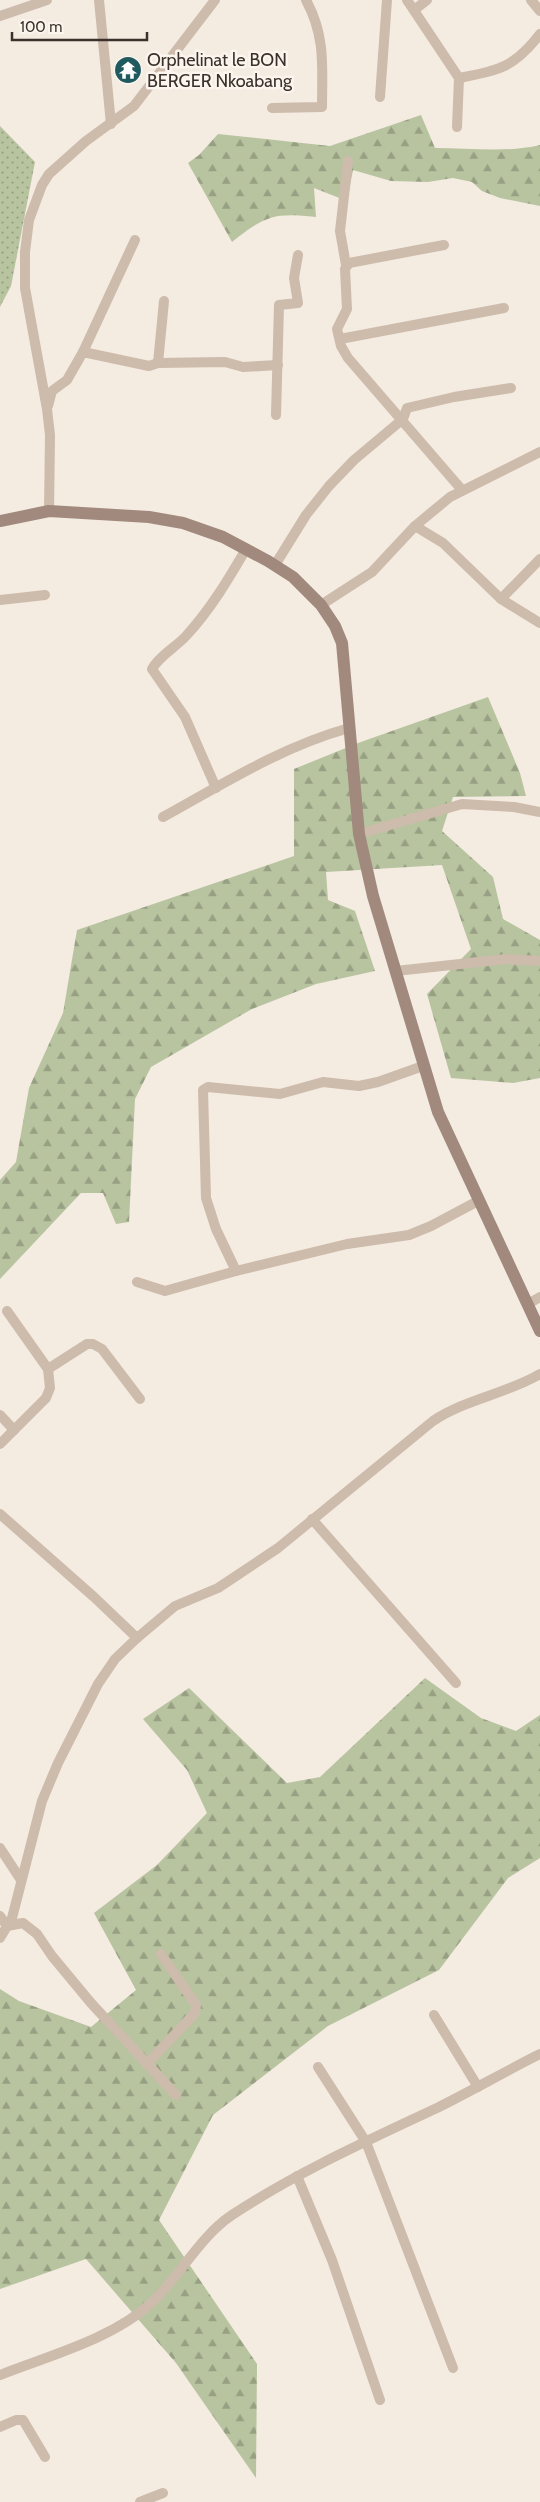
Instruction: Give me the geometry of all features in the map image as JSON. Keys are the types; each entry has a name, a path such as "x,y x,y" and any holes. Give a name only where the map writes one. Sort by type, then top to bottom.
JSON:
{"street":[{"path":"0,16 47,0"},
{"path":"99,0 111,124"},
{"path":"49,511 50,435 48,409 24,288 29,220 42,185 49,174 86,141 134,106 215,0"},
{"path":"272,108 322,106 322,44 314,14 306,0"},
{"path":"380,97 387,0"},
{"path":"407,0 459,78 457,126"},
{"path":"414,10 427,0"},
{"path":"531,0 540,11"},
{"path":"459,78 498,70 524,55 540,34"},
{"path":"348,162 340,231 346,265 348,306 337,326 340,339 348,358 462,490"},
{"path":"48,409 52,391 67,380 83,352 135,240"},
{"path":"346,265 352,261 444,245"},
{"path":"276,415 279,305 298,303 294,278 298,255"},
{"path":"158,364 164,301"},
{"path":"340,339 504,308"},
{"path":"83,352 149,366 158,364 225,362 243,367 278,364"},
{"path":"275,565 306,515 329,486 354,460 403,420 407,408 454,397 511,388"},
{"path":"321,605 358,583 372,572 415,526 462,490 540,452"},
{"path":"0,521 49,511 149,517 183,523 223,537 275,565 293,577 321,605 335,626 342,643 348,728 359,834 373,896 423,1066 438,1112 540,1331"},
{"path":"415,526 443,543 501,599 540,623"},
{"path":"216,788 185,717 152,669 185,637 203,615 224,588 246,549"},
{"path":"501,599 540,559"},
{"path":"0,600 45,595"},
{"path":"163,817 286,750 348,728"},
{"path":"359,834 462,804 505,806 540,812"},
{"path":"396,971 506,959 540,961"},
{"path":"236,1271 216,1229 206,1198 203,1090 208,1087 280,1094 323,1082 359,1086 378,1082 423,1066"},
{"path":"137,1282 166,1291 236,1271 347,1244 409,1235 431,1226 478,1200"},
{"path":"528,1304 540,1297"},
{"path":"0,1444 46,1398 50,1388 48,1369 7,1311"},
{"path":"48,1369 86,1344 94,1344 102,1348 140,1398"},
{"path":"0,1938 12,1918 42,1801 58,1763 98,1684 116,1659 137,1638 183,1601 218,1588 270,1553 447,1411 507,1390 540,1374"},
{"path":"0,1415 14,1430"},
{"path":"0,1514 94,1597 137,1638"},
{"path":"312,1519 456,1683"},
{"path":"0,1848 21,1880"},
{"path":"0,1916 7,1926"},
{"path":"7,1926 23,1923 37,1934 92,2003 176,2095"},
{"path":"147,2064 194,2013 196,2005 194,1998 161,1954"},
{"path":"434,2015 478,2086"},
{"path":"0,2375 103,2334 137,2316 162,2292 218,2227 229,2217 297,2176 540,2054"},
{"path":"318,2067 366,2142 453,2368"},
{"path":"297,2176 332,2260 380,2400"},
{"path":"0,2427 16,2420 23,2420 45,2457"},
{"path":"140,2502 163,2493"}],"green space":[{"path":"421,115 435,148 514,149 540,145 540,206 500,198 482,191 472,182 453,178 428,182 391,181 353,170 347,201 314,188 316,217 289,215 270,218 253,226 232,242 188,163 199,155 218,134 330,146"},
{"path":"0,126 35,162 11,286 0,307"},
{"path":"488,697 520,773 526,796 453,797 442,831 493,877 503,919 540,940 540,1078 513,1083 451,1078 427,994 471,949 442,865 326,872 328,900 355,911 375,971 316,984 252,1009 151,1067 135,1099 129,1222 116,1224 103,1193 81,1193 0,1279 0,1180 16,1162 29,1088 63,1013 77,930 294,856 294,769 358,743"},
{"path":"425,1678 481,1718 516,1731 540,1715 540,1858 508,1878 439,1970 328,2026 213,2115 159,2220 257,2364 256,2478 176,2363 86,2259 0,2289 0,1989 19,2001 91,2027 136,1990 94,1913 157,1865 207,1813 187,1770 143,1719 189,1688 287,1783 320,1777"}],"place":[{"name":"Orphelinat le BON BERGER Nkoabang","path":"128,70"}]}
